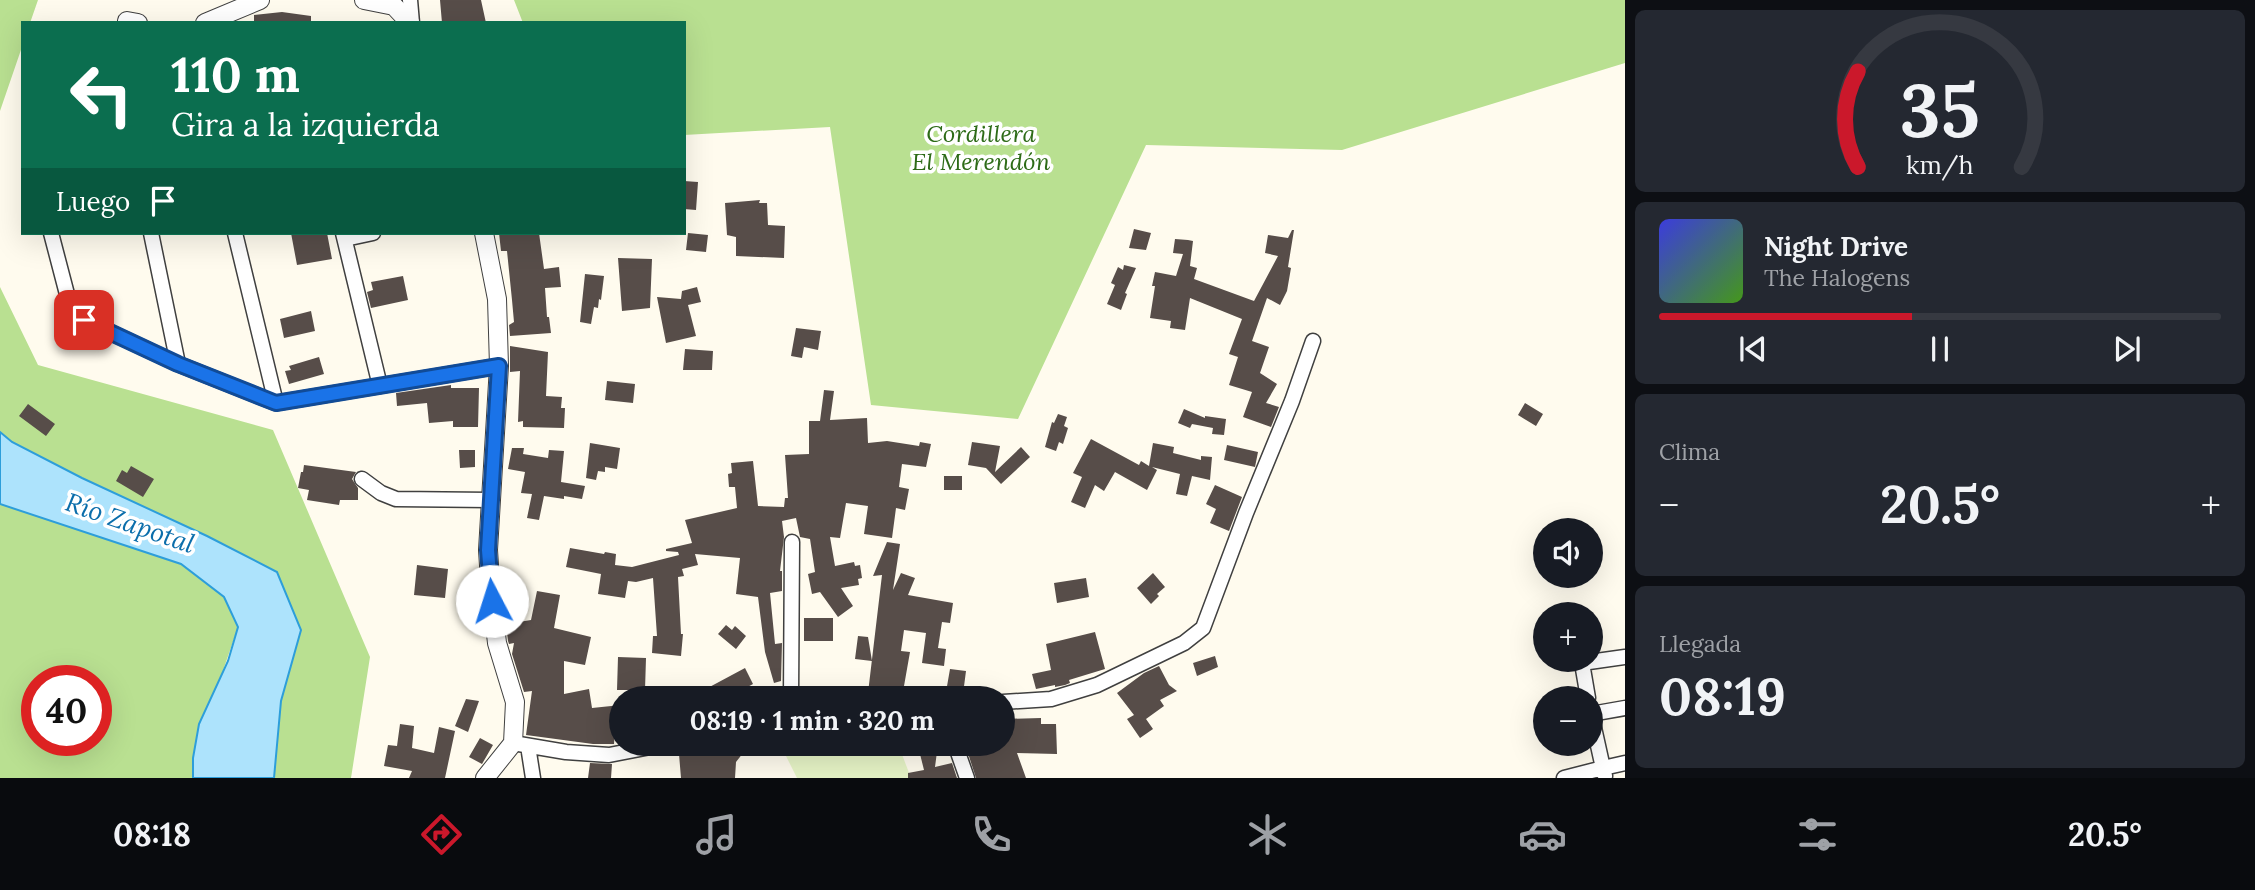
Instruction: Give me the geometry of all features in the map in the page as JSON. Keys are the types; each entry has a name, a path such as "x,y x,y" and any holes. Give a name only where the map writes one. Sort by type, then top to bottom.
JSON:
{"street":[{"path":"210,21 260,0"},
{"path":"364,0 394,6 409,21"},
{"path":"410,0 411,21"},
{"path":"52,235 68,298 73,310 84,320 178,364 276,403 499,366"},
{"path":"151,235 178,364"},
{"path":"235,235 276,403"},
{"path":"484,235 497,299 499,366 488,550 490,581 497,643 515,702 521,745 533,778"},
{"path":"344,236 380,386"},
{"path":"1015,701 1051,699 1097,685 1184,643 1203,628 1313,341"},
{"path":"362,479 381,493 396,499 491,500"},
{"path":"792,542 792,686"},
{"path":"1586,686 1582,663 1625,657"},
{"path":"1603,711 1625,708"},
{"path":"521,745 609,755"},
{"path":"485,778 521,745"},
{"path":"959,756 967,778"},
{"path":"1564,778 1604,773 1625,763"}],"green space":[{"path":"0,0 38,0 31,21 21,21 21,50 0,111"},
{"name":"Cordillera El Merendón","path":"514,0 1625,0 1625,63 1342,150 1146,145 1018,419 871,405 830,127 686,135 686,21 522,21"},
{"path":"0,287 38,365 273,430 370,657 351,778 274,778 281,701 301,630 207,536 82,478 12,442 0,432"},
{"path":"0,504 181,564 225,597 238,627 193,758 193,778 0,778"},
{"path":"786,756 903,756 911,778 797,778"}],"water":[{"name":"Río Zapotal","path":"0,432 12,442 82,478 277,572 301,630 281,701 274,778 193,778 193,758 199,724 228,661 238,627 224,597 181,564 0,504"}],"building":[{"path":"440,0 481,0 486,21 442,21"},
{"path":"282,12 311,16 311,21 254,21 254,15"},
{"path":"686,181 698,182 696,210 686,209"},
{"path":"760,200 759,203 767,203 768,225 785,226 784,258 736,256 736,237 727,235 725,203"},
{"path":"1134,229 1151,233 1146,250 1129,248"},
{"path":"1292,230 1288,267 1291,268 1287,291 1280,305 1267,298 1252,341 1269,347 1260,373 1277,384 1266,403 1279,407 1271,427 1243,417 1252,392 1229,385 1238,357 1229,354 1242,319 1190,298 1185,330 1170,328 1171,321 1150,318 1155,286 1152,286 1155,272 1176,276 1183,254 1173,253 1175,239 1188,240 1193,241 1190,266 1197,268 1194,279 1254,301 1278,256 1265,253 1268,235 1288,238"},
{"path":"688,233 708,235 706,252 686,250"},
{"path":"291,235 327,235 332,259 297,265"},
{"path":"499,235 539,235 544,269 559,267 561,287 545,288 551,333 510,336 509,325 514,322 507,251 501,251"},
{"path":"618,258 652,259 650,308 622,311"},
{"path":"1124,265 1136,268 1121,310 1107,304 1115,285 1111,283 1118,267 1123,270"},
{"path":"585,274 604,276 601,300 599,299 598,308 594,307 591,324 580,322"},
{"path":"403,276 408,300 371,308 367,292 373,290 371,282"},
{"path":"697,287 701,302 688,305 696,336 666,343 657,297 681,299 682,291"},
{"path":"311,311 315,331 284,338 280,319"},
{"path":"796,328 821,331 818,350 804,347 802,358 791,356"},
{"path":"510,346 548,352 546,396 562,397 561,408 565,408 564,428 523,427 523,421 518,422 520,371 510,372"},
{"path":"685,349 713,351 712,370 683,370"},
{"path":"319,357 324,374 289,384 285,371 291,370 289,366"},
{"path":"607,381 635,384 633,403 605,400"},
{"path":"451,385 451,388 479,388 478,427 453,427 453,421 429,423 427,403 397,406 396,393"},
{"path":"824,390 834,391 830,420 867,418 868,443 887,441 919,446 920,442 931,444 926,467 902,464 899,487 909,489 905,510 896,508 892,538 864,534 868,506 846,503 840,538 830,537 835,566 854,562 855,566 860,565 862,578 858,579 859,585 841,588 853,606 838,617 820,592 812,594 808,574 815,572 810,539 800,537 796,518 782,521 782,591 770,593 775,644 782,643 781,681 774,683 765,652 758,597 736,594 740,558 695,554 698,565 682,569 684,576 678,577 683,634 681,656 652,653 653,636 657,636 653,578 628,581 625,598 598,594 601,574 566,567 570,548 616,554 615,565 632,567 679,555 678,552 666,549 692,543 685,520 737,508 735,487 729,487 731,463 753,461 758,506 784,507 785,498 788,498 785,455 809,454 809,421 820,421"},
{"path":"1525,403 1543,414 1536,426 1518,415"},
{"path":"28,404 55,424 46,436 19,416"},
{"path":"1184,409 1205,418 1226,419 1224,435 1212,434 1213,428 1192,424 1190,428 1178,423"},
{"path":"1058,414 1067,417 1064,426 1068,428 1063,444 1059,442 1056,451 1045,447 1052,422 1054,423"},
{"path":"1091,439 1139,465 1141,461 1149,466 1153,443 1174,447 1173,453 1201,460 1201,456 1212,457 1210,480 1192,476 1187,496 1176,494 1180,474 1152,467 1157,470 1147,490 1115,472 1104,491 1095,485 1085,508 1071,502 1082,477 1073,473"},
{"path":"972,442 1000,446 995,472 1021,447 1030,457 1001,484 986,468 968,465"},
{"path":"590,443 620,448 617,469 605,467 605,472 598,471 596,480 586,478"},
{"path":"1227,445 1258,452 1255,467 1224,460"},
{"path":"512,448 524,448 523,454 548,458 549,450 564,451 561,482 585,486 582,499 544,496 539,520 527,518 532,494 521,493 525,472 508,469"},
{"path":"459,450 475,450 475,467 460,468"},
{"path":"304,465 356,472 352,479 358,488 358,500 340,500 339,505 307,500 309,490 298,488"},
{"path":"131,466 154,479 143,497 116,481 122,470 127,473"},
{"path":"944,476 962,476 962,490 944,490"},
{"path":"1215,485 1242,497 1229,531 1210,523 1216,509 1206,504"},
{"path":"887,542 900,544 893,590 901,573 915,578 908,595 953,603 950,623 942,622 938,648 946,649 944,666 922,663 926,633 904,630 901,651 910,652 904,686 869,686 882,575 873,576"},
{"path":"417,565 448,569 445,598 414,595"},
{"path":"1153,573 1165,587 1151,604 1137,588"},
{"path":"1086,578 1089,597 1057,603 1054,583"},
{"path":"537,591 560,595 554,628 591,637 585,665 564,661 564,694 589,689 592,708 609,706 609,744 526,735 532,691 524,692 512,654 514,643 509,644 506,624 531,620"},
{"path":"804,618 833,618 833,641 804,641"},
{"path":"726,625 732,630 735,626 746,636 736,649 718,634"},
{"path":"1095,632 1105,669 1069,680 1070,683 1065,685 1036,689 1032,674 1051,670 1046,644"},
{"path":"858,636 868,637 872,661 855,659"},
{"path":"1215,656 1218,667 1197,676 1193,663"},
{"path":"618,657 646,658 645,686 617,686"},
{"path":"1159,666 1169,685 1177,691 1160,700 1164,706 1146,719 1153,729 1140,738 1127,719 1134,715 1117,693 1144,673"},
{"path":"745,668 753,684 749,686 711,686"},
{"path":"950,669 966,671 964,686 947,686"},
{"path":"466,699 479,701 468,732 455,726"},
{"path":"1041,718 1041,724 1056,724 1057,754 1017,753 1026,778 976,778 969,756 1015,756 1015,719"},
{"path":"400,724 414,726 412,748 434,753 439,727 455,731 445,778 409,778 412,771 384,766 388,745 397,746"},
{"path":"480,738 493,745 482,764 469,757"},
{"path":"679,756 741,756 736,762 735,778 681,778"},
{"path":"920,756 936,756 935,767 952,763 957,778 908,778 908,773 924,770"},
{"path":"590,763 612,764 611,778 588,778"}],"route":[{"path":"84,320 178,364 276,403 499,366 488,550 492,601"}]}
